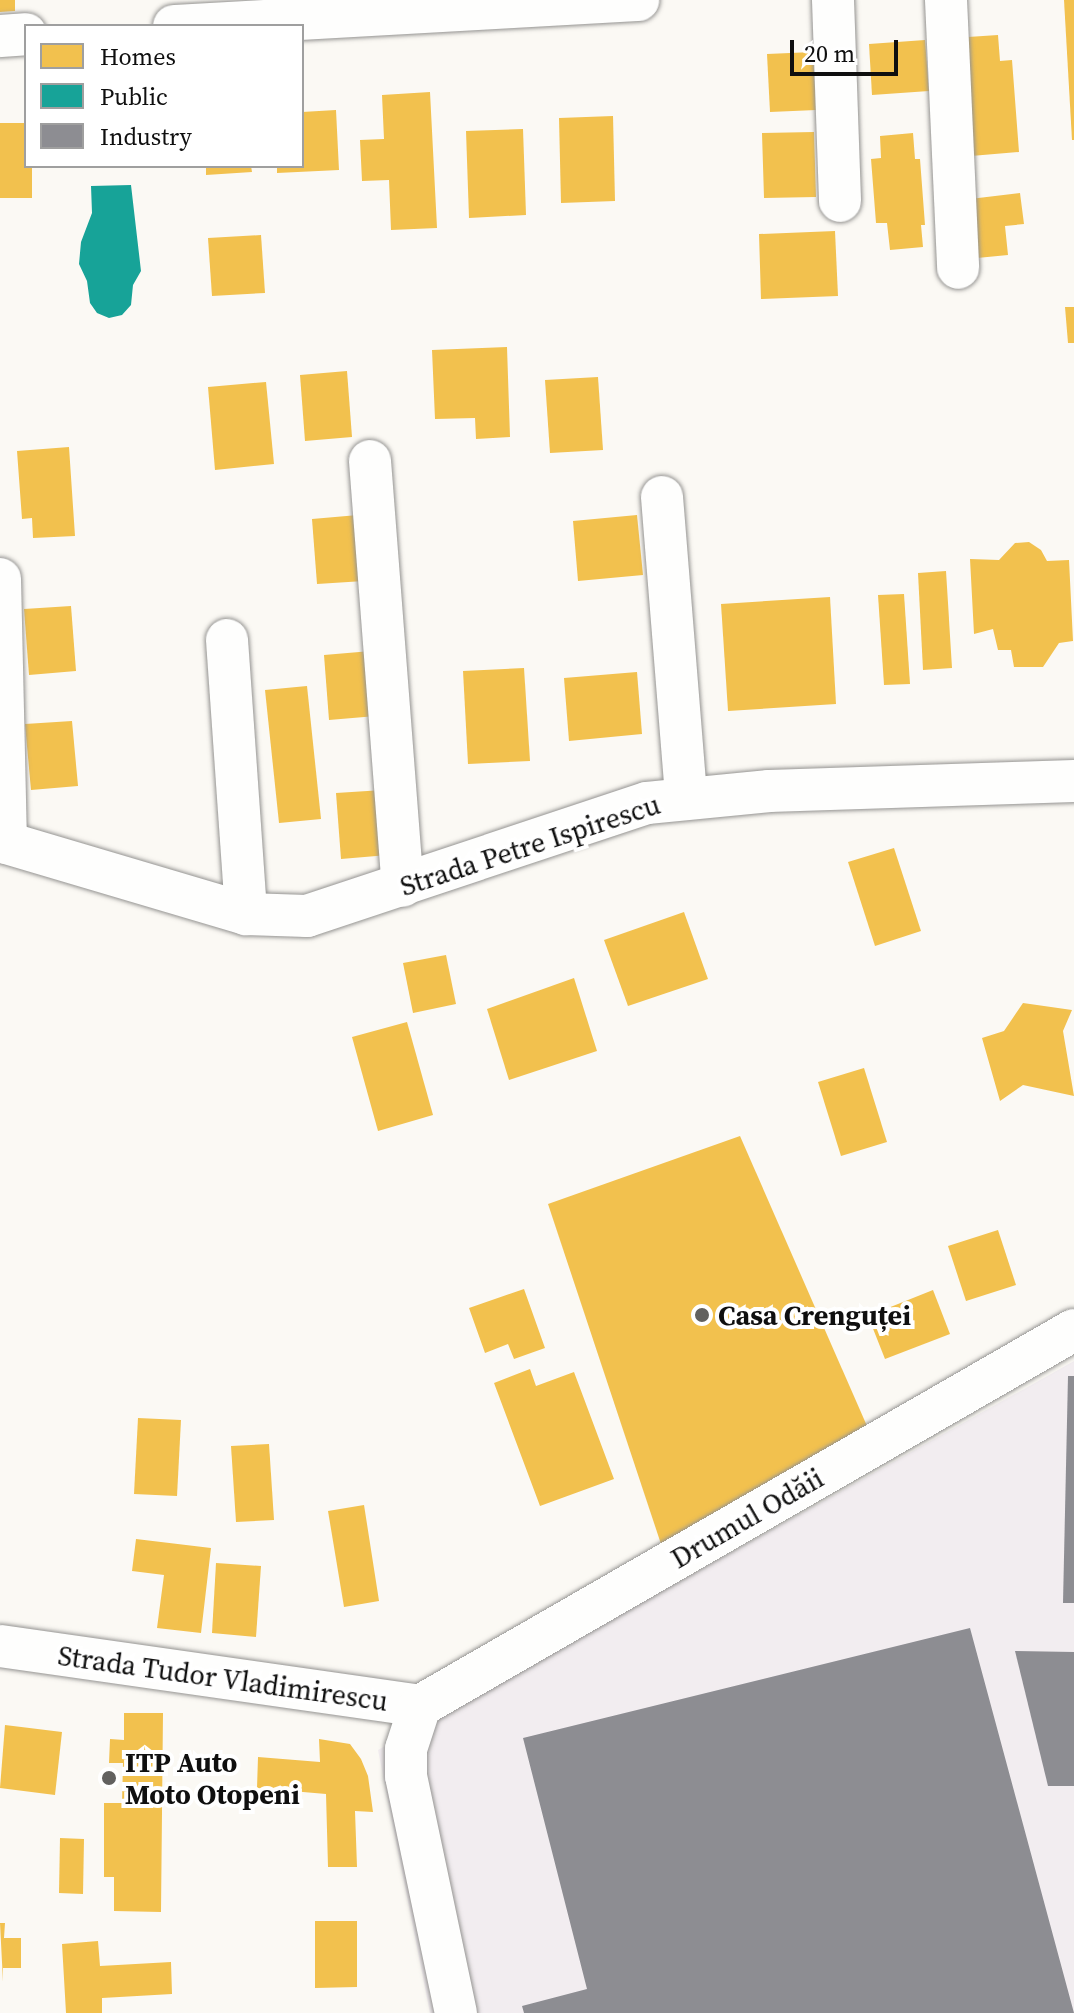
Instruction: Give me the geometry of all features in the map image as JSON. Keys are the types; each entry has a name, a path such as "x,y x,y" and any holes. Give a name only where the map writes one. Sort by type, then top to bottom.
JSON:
{"street":[{"path":"210,24 638,0"},
{"path":"833,0 840,201"},
{"path":"946,0 958,268"},
{"path":"0,36 24,34"},
{"path":"370,461 403,886"},
{"path":"662,497 686,797"},
{"path":"0,579 3,842"},
{"path":"227,640 246,914"},
{"name":"Strada Petre Ispirescu","path":"3,842 246,914 307,916 647,803 686,797 1074,781"},
{"name":"Drumul Odăii","path":"420,1706 1074,1330"},
{"name":"Strada Tudor Vladimirescu","path":"0,1646 420,1706 406,1749 406,1776 456,2013"}],"shaded area":[{"path":"1074,1361 1074,2013 430,2013 378,1750"}],"building: Homes":[{"path":"0,0 15,0 15,11 0,12"},
{"path":"1064,0 1074,0 1074,140 1072,140"},
{"path":"998,35 1000,61 1012,60 1019,152 971,156 968,37"},
{"path":"925,40 929,91 872,95 869,44"},
{"path":"813,52 816,110 770,112 767,54"},
{"path":"430,92 437,228 391,230 389,180 362,181 360,140 384,139 382,95"},
{"path":"336,110 339,170 277,173 277,168 304,168 304,112"},
{"path":"613,116 615,201 561,203 559,118"},
{"path":"0,123 24,123 24,168 32,168 32,198 0,198"},
{"path":"523,129 526,215 469,218 466,131"},
{"path":"814,132 816,197 764,198 762,133"},
{"path":"913,133 915,159 920,159 925,225 921,225 923,247 890,250 887,223 876,223 871,159 881,158 880,136"},
{"path":"206,168 251,168 252,172 206,175"},
{"path":"1020,193 1024,224 1005,226 1008,255 977,258 970,199"},
{"path":"835,231 838,296 761,299 759,234"},
{"path":"261,235 265,293 212,296 208,238"},
{"path":"1065,307 1074,307 1074,343 1068,343"},
{"path":"507,347 510,437 476,439 475,418 435,419 432,350"},
{"path":"347,371 352,437 305,441 300,375"},
{"path":"598,377 603,450 550,453 545,380"},
{"path":"266,382 274,464 215,470 208,387"},
{"path":"69,447 75,536 33,538 32,518 22,519 17,451"},
{"path":"358,515 364,581 317,584 312,519"},
{"path":"637,515 643,575 578,581 573,521"},
{"path":"1029,542 1041,550 1047,561 1069,560 1073,641 1059,643 1043,667 1014,667 1011,650 998,650 993,629 974,634 970,559 999,560 1015,543"},
{"path":"946,571 952,668 923,670 918,573"},
{"path":"904,594 910,684 884,685 878,595"},
{"path":"830,597 836,704 728,711 721,604"},
{"path":"71,606 76,671 29,675 24,609"},
{"path":"371,651 376,716 329,720 324,655"},
{"path":"524,668 530,761 468,764 463,671"},
{"path":"637,672 642,734 569,741 564,678"},
{"path":"307,686 321,819 279,823 265,690"},
{"path":"72,721 78,786 31,790 25,724"},
{"path":"383,790 388,855 341,859 336,793"},
{"path":"894,848 921,931 875,946 848,862"},
{"path":"684,912 708,979 628,1006 604,940"},
{"path":"446,955 456,1004 413,1013 403,963"},
{"path":"574,978 597,1051 509,1080 487,1009"},
{"path":"1023,1003 1072,1010 1063,1031 1074,1096 1023,1085 1000,1101 982,1038 1004,1031"},
{"path":"407,1022 433,1115 378,1131 352,1037"},
{"path":"864,1068 887,1142 841,1156 818,1082"},
{"name":"Casa Crenguței","path":"740,1136 867,1426 661,1544 548,1204"},
{"path":"998,1230 1016,1285 966,1301 948,1246"},
{"path":"524,1289 545,1348 514,1359 508,1344 485,1353 469,1308"},
{"path":"933,1290 950,1334 885,1359 868,1316"},
{"path":"530,1369 536,1386 574,1372 614,1479 540,1506 494,1383"},
{"path":"138,1418 181,1420 177,1496 134,1494"},
{"path":"269,1444 274,1520 236,1522 231,1446"},
{"path":"364,1505 379,1601 344,1607 328,1511"},
{"path":"136,1539 211,1548 201,1633 157,1628 164,1575 132,1571"},
{"path":"216,1563 261,1566 256,1637 212,1633"},
{"path":"124,1713 163,1713 161,1912 114,1911 114,1877 104,1877 104,1803 122,1803 123,1763 109,1763 110,1739 124,1740"},
{"path":"5,1725 62,1732 55,1795 0,1788"},
{"path":"319,1739 350,1744 368,1776 373,1812 355,1811 357,1867 328,1867 326,1794 257,1788 258,1757 320,1762"},
{"path":"60,1838 84,1839 83,1894 59,1893"},
{"path":"315,1921 357,1921 357,1987 315,1988"},
{"path":"0,1923 5,1923 4,1938 21,1938 21,1968 3,1968 3,1982"},
{"path":"98,1941 100,1966 171,1962 172,1994 102,1998 102,2013 66,2013 62,1944"}],"building: Public":[{"path":"131,185 141,271 133,285 131,305 122,315 109,318 97,313 90,303 87,281 79,264 81,242 92,213 91,186"}],"building: Industry":[{"path":"1068,1376 1074,1376 1074,1603 1063,1603"},
{"path":"970,1628 1074,2013 524,2013 522,2006 587,1989 523,1738"},
{"path":"1015,1651 1074,1652 1074,1786 1048,1786"}],"place":[{"name":"Casa Crenguței","path":"702,1315"},
{"name":"ITP Auto Moto Otopeni","path":"109,1778"}]}
